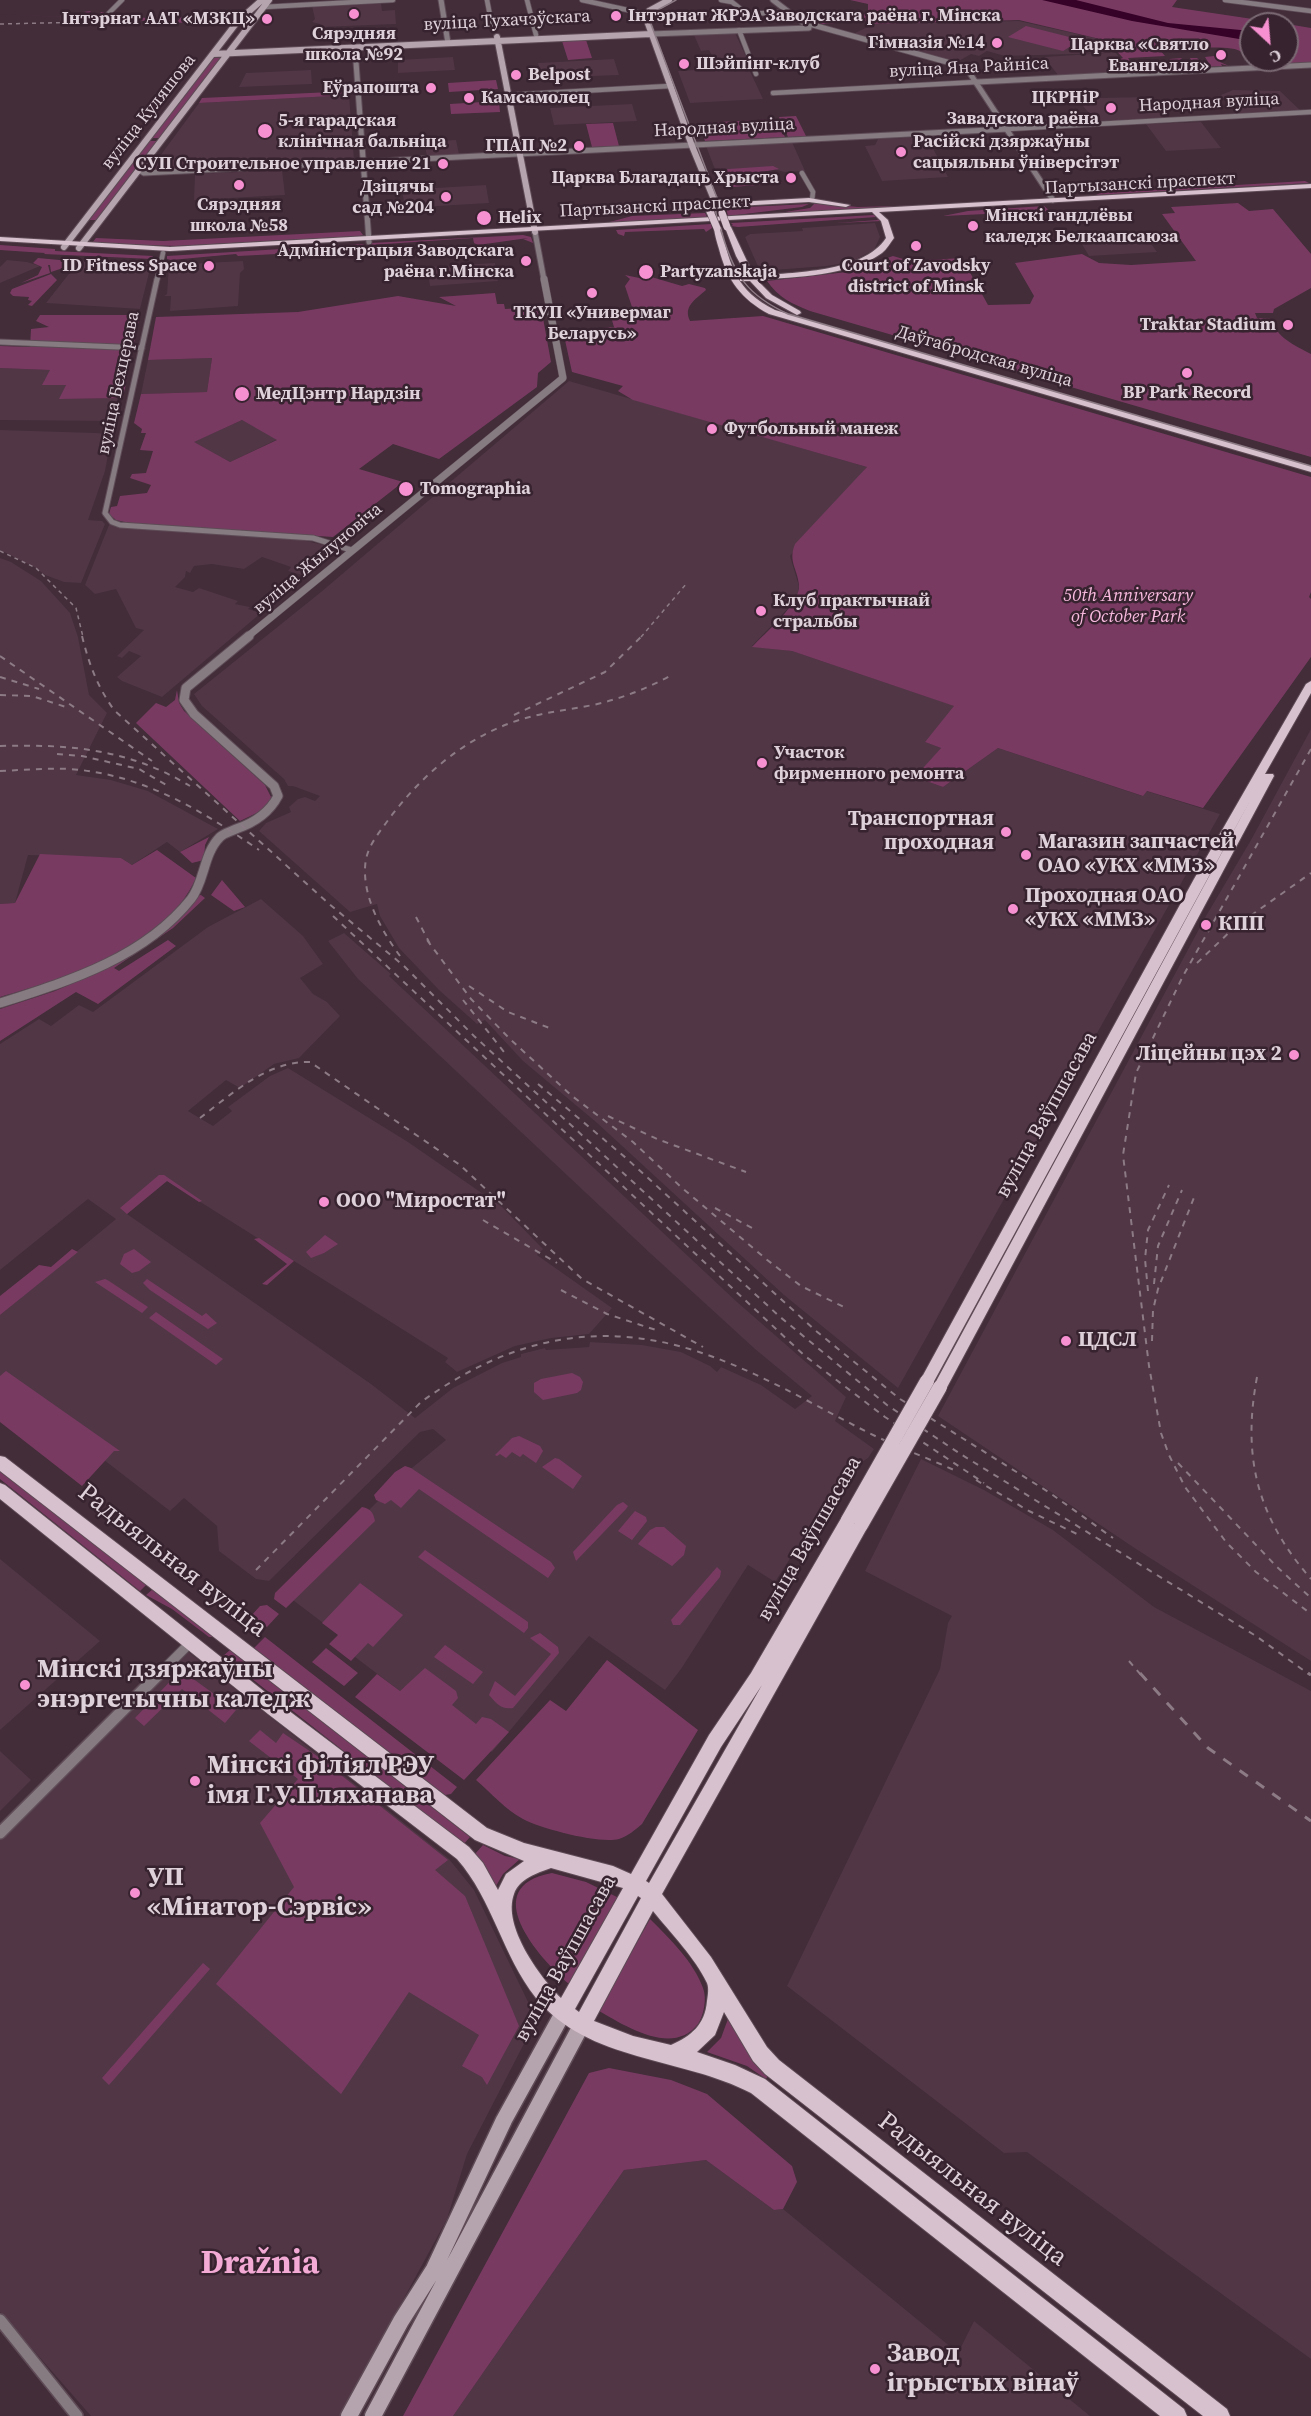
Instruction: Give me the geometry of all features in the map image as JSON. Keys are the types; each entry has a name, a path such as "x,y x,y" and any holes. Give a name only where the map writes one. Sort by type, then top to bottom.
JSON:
{"main road":[{"name":"вуліца Куляшова","path":"65,245 238,21 269,0"},
{"path":"669,0 646,14 650,32 692,146 713,197 719,205"},
{"name":"вуліца Куляшова","path":"80,246 230,52 263,3"},
{"path":"238,21 250,24"},
{"name":"вуліца Тухачэўскага","path":"497,39 536,35 650,32"},
{"name":"вуліца Тухачэўскага","path":"214,53 650,32"},
{"name":"вуліца Жылуновіча","path":"497,39 535,230"},
{"name":"вуліца Тухачэўскага","path":"230,52 355,48 448,41"},
{"path":"692,146 692,158 732,280 845,267 868,260 888,246 889,234 884,220 875,213"},
{"name":"Партызанскі праспект","path":"535,230 976,208 1311,188"},
{"path":"710,211 719,205 810,200 850,206 931,202 968,204"},
{"path":"733,218 808,207 812,204 810,200"},
{"name":"Партызанскі праспект","path":"0,241 167,251 968,204 1052,202"},
{"name":"Даўгабродская вуліца","path":"719,205 750,278 760,291 773,301 809,318 1311,462"},
{"path":"884,220 891,217 976,208"},
{"path":"84,221 99,222"},
{"path":"717,230 728,228"},
{"name":"Даўгабродская вуліца","path":"732,280 766,309 784,316 1311,469"},
{"name":"вуліца Ваўпшасава","path":"933,1384 1200,879 1311,684"},
{"name":"вуліца Ваўпшасава","path":"373,2416 582,2024 854,1523 1311,699"},
{"name":"Радыяльная вуліца","path":"0,1462 454,1815 497,1842 550,1860 613,1875 652,1895 716,1982 760,2054 772,2067 1220,2416"},
{"path":"0,1490 274,1709 463,1853 477,1869 502,1917 511,1941 536,1983 564,2013 606,2036 725,2069 758,2086 1177,2416"},
{"name":"вуліца Ваўпшасава","path":"350,2416 401,2321 434,2269 504,2120 634,1884 716,1741 854,1523"},
{"path":"502,1917 503,1896 511,1880 532,1864 550,1860"},
{"path":"673,2054 691,2047 702,2039 711,2026 717,2001 716,1982"}],"street":[{"path":"105,17 122,0"},
{"path":"263,3 393,0"},
{"path":"441,0 448,41"},
{"path":"488,0 492,26"},
{"path":"527,0 536,35"},
{"path":"582,0 646,14"},
{"path":"721,0 732,2 747,14 787,12"},
{"path":"773,0 802,24"},
{"path":"1225,0 1311,11"},
{"path":"611,7 617,3"},
{"name":"вуліца Тухачэўскага","path":"650,32 739,30 802,24"},
{"name":"вуліца Тухачэўскага","path":"650,32 802,24 947,62 969,72 977,82"},
{"path":"739,30 756,74"},
{"path":"355,48 369,240"},
{"name":"вуліца Яна Райніса","path":"773,93 1311,65"},
{"path":"977,82 1052,202"},
{"path":"508,95 670,86"},
{"name":"Народная вуліца","path":"139,170 144,173 692,146 1311,112"},
{"path":"802,173 813,192 810,200"},
{"name":"вуліца Жылуновіча","path":"0,1003 55,986 92,971 141,944 169,922 194,895 218,838 264,815 274,806 278,796 274,786 194,714 184,700 186,688 563,378 535,230"},
{"name":"вуліца Бехцерава","path":"167,251 142,348 105,513 109,519 120,525 313,538 351,550"},
{"path":"0,342 142,348"},
{"path":"0,1833 191,1642"},
{"path":"0,2320 78,2416"}],"shaded area":[{"path":"1042,0 1076,0 1168,23 1239,30 1239,39 1132,21"},
{"name":"Сярэдняя школа №92","path":"381,3 382,11 395,10 396,24 321,27 320,24 312,22 315,19 312,6"},
{"name":"Гімназія №14","path":"1019,21 1099,39 1112,47 1129,72 1058,75 1044,57 1106,53 1005,56 987,51 979,56 971,54 957,62 853,34 874,24"},
{"path":"735,33 749,63 717,65 709,50 701,51 694,35"},
{"path":"453,57 455,70 398,73 398,60"},
{"path":"614,59 619,75 542,78 538,63"},
{"path":"748,67 763,99 690,103 678,71"},
{"path":"311,70 312,84 239,87 246,73"},
{"path":"1233,90 1280,91 1301,111 1238,115 1221,95"},
{"name":"5-я гарадская клінічная бальніца","path":"349,95 354,160 149,171 199,103"},
{"path":"1146,97 1164,118 1096,121 1083,106 1099,98"},
{"path":"632,104 637,121 554,125 550,108"},
{"path":"1201,122 1221,148 1166,151 1146,124"},
{"path":"927,137 948,177 882,181 865,146 875,145 878,139"},
{"path":"456,140 459,154 427,156 424,142"},
{"path":"792,142 805,171 784,172 774,169 716,172 706,146"},
{"name":"Сярэдняя школа №58","path":"282,170 285,195 194,200 195,174"},
{"name":"Дзіцячы сад №204","path":"486,185 489,203 405,208 402,190"},
{"path":"875,223 880,237 874,250 850,262 827,266 760,271 745,237 750,234 803,231 802,228"},
{"path":"1147,238 1157,252 1089,256 1080,241"},
{"path":"7,260 40,266 0,283 0,267"},
{"path":"79,261 151,265 140,309 46,303"},
{"path":"243,261 244,269 240,273 238,306 170,311 171,296 164,296 167,294 169,265"},
{"path":"495,263 498,281 430,286 427,267"},
{"path":"212,358 207,392 141,394 148,360"},
{"path":"0,368 51,370 44,381 66,385 60,399 118,398 111,421 0,420"},
{"path":"569,381 867,467 790,556 799,586 797,599 752,646 792,651 955,706 925,742 941,748 916,777 943,787 998,748 1142,796 1146,791 1220,814 898,1388 784,1295 596,1122 523,1061 485,1020 477,1024 439,990 399,948 380,916 377,904 350,912 259,831 266,823 291,812 289,807 298,799 305,797 315,801 320,796 288,786 284,779 202,706 194,694 321,592"},
{"path":"242,420 278,439 230,462 193,442"},
{"path":"0,430 96,433 108,434 111,439 105,471 88,520 102,521 105,524 81,583 64,582 45,575 0,550"},
{"path":"109,525 297,539 328,546 316,555 328,560 306,576 288,571 291,567 262,557 244,569 212,564 194,566 190,573 186,571 185,577 175,587 193,592 199,588 238,601 235,604 250,607 248,609 261,613 162,697 117,677 141,656 129,651 122,658 117,656 144,630 136,628 116,589 95,594 85,585"},
{"path":"0,558 11,562 41,581 70,613 78,637 89,695 107,713 76,775 111,780 148,791 218,829 180,852 167,842 132,865 121,858 28,855 15,903 0,904"},
{"path":"1311,729 1311,1661 1136,1549 938,1416 1206,916 1251,840"},
{"path":"261,899 303,936 323,964 300,978 313,994 327,1002 340,1016 299,1058 274,1064 240,1088 226,1080 188,1111 213,1126 232,1111 228,1107 270,1076 288,1068 408,1142 502,1207 543,1249 537,1255 612,1308 589,1334 551,1338 515,1346 457,1372 445,1362 448,1358 167,1181 127,1214 371,1384 415,1418 453,1388 502,1363 521,1357 521,1354 545,1348 546,1350 589,1347 590,1342 642,1345 681,1352 710,1366 717,1372 721,1367 761,1385 795,1409 812,1396 755,1349 650,1253 358,979 328,941 344,933 391,974 389,976 737,1302 846,1397 835,1421 874,1449 868,1458 844,1474 775,1582 748,1565 665,1690 589,1636 492,1752 404,1687 400,1691 355,1657 360,1651 285,1594 407,1472 446,1440 433,1429 420,1432 269,1581 256,1579 219,1551 217,1526 184,1498 170,1511 104,1460 0,1389 0,1315 116,1219 88,1199 0,1270 0,1044 39,1019 51,1026 79,1005 93,1012 208,927"},
{"path":"921,1459 984,1490 1053,1530 1154,1607 1311,1691 1311,2359 1027,2152 1004,2153 787,1986 940,1669 948,1623 952,1616 865,1571"},
{"name":"Мінскі дзяржаўны энэргетычны каледж","path":"0,1559 100,1641 0,1730"},
{"path":"186,1650 449,1859 474,1890 530,2006 529,2034 467,2154 447,2219 340,2416 91,2416 0,2312 0,1834 156,1686 151,1681"},
{"name":"Мінскі дзяржаўны энэргетычны каледж","path":"0,1751 31,1780 0,1811"},
{"path":"706,2160 774,2210 783,2209 958,2353 974,2321 1090,2416 453,2416 624,2170"}],"green space":[{"path":"850,0 1177,0 1172,7 1239,17 1239,50 1227,48 1160,50 1165,56 1128,58 1134,67 1154,70 1135,72 1128,69 1120,59 1123,58 1113,47 1100,39 1019,20 868,24 867,21 822,24 808,22 807,19 862,16 868,11 868,4"},
{"path":"91,11 85,18 97,18 101,12 104,12 100,17 108,18 116,12 110,19 117,13 121,13 114,19 126,17 149,18 148,20 151,21 152,18 178,21 181,17 185,18 182,23 81,18 86,12 83,12"},
{"path":"194,13 196,13 190,17 190,22 233,23 231,25 202,24 214,24 186,22 185,21"},
{"path":"203,13 222,14 223,15 218,20 216,18 218,14"},
{"path":"1026,26 1081,40 1063,51 1008,37"},
{"path":"1299,26 1311,28 1311,64 1299,65"},
{"path":"586,40 592,58 568,60 562,41"},
{"path":"1214,56 1229,66 1221,64 1222,66 1203,67 1204,69 1179,70 1169,59 1182,58 1175,65 1185,60 1188,66 1193,68 1187,60 1191,60 1190,58 1197,58 1205,65 1210,65 1205,57"},
{"path":"213,58 222,58 161,138 152,138"},
{"path":"496,80 498,89 449,92 448,83"},
{"path":"353,91 332,96 199,103 202,98"},
{"path":"499,101 500,112 451,114 450,104"},
{"path":"796,116 806,136 788,137 779,117"},
{"path":"776,119 785,137 705,141 699,123"},
{"path":"613,123 619,146 592,147 586,124"},
{"path":"149,141 159,141 97,220 89,220"},
{"path":"773,166 779,169 732,177 740,179 777,178 782,183 727,186 727,182 719,180 720,176 714,170"},
{"path":"1305,181 1309,183 1096,195 1100,193"},
{"path":"815,203 858,207 934,205 779,213 810,208"},
{"path":"1238,203 1249,211 1273,209 1311,254 1311,288 1274,309 1273,313 1255,313 1257,318 1272,319 1282,336 1311,354 1311,457 810,311 786,299 767,281 847,272 893,256 910,261 962,258 988,305 1030,304 1034,296 1015,263 1082,254 1099,263 1131,265 1196,261 1162,214 1175,213 1171,207"},
{"path":"809,204 802,207 728,216 726,208"},
{"path":"1044,206 1050,211 943,216 968,211"},
{"path":"705,213 707,217 606,223 632,216"},
{"path":"878,215 882,221 836,223 878,220 876,217 731,226 733,225 731,223"},
{"path":"711,224 712,228 706,232 704,229 625,232 624,236 618,234 616,230"},
{"path":"360,231 363,235 176,246 92,243 96,238 163,241"},
{"path":"523,235 531,237 533,243 523,239 528,238 478,245 474,243 473,238 371,245 371,243"},
{"path":"363,244 375,249 167,259 167,256"},
{"path":"0,245 55,249 55,251 153,256 152,259 44,254 0,250"},
{"path":"38,258 70,261 66,267 51,272 50,265 48,265 50,273 21,283 38,275 42,267 33,263"},
{"path":"51,274 57,280 32,306 28,305 32,301 28,300 29,297 13,296 10,293 12,289"},
{"name":"50th Anniversary of October Park","path":"625,275 644,279 648,276 682,286 689,284 705,288 706,290 689,307 690,321 763,316 1311,477 1311,592 1309,597 1311,599 1311,657 1203,808 1147,791 1143,796 998,748 943,787 915,777 941,748 925,742 954,706 792,651 752,647 788,609 798,592 799,585 792,555 795,544 867,467 633,400 618,391 623,386 572,372 563,331 614,327 611,317 617,317 616,311 633,310 625,286 630,279"},
{"path":"495,293 497,304 504,304 505,309 541,307 551,362 538,373 537,387 439,459 393,444 359,469 403,482 333,537 129,523 116,520 109,514 111,507 117,506 120,496 147,493 151,485 130,478 132,474 146,473 153,451 140,450 146,433 141,433 142,429 134,423 141,394 207,392 212,358 148,360 156,317 298,312 398,296 456,306 439,297","holes":["242,420 277,440 230,462 194,442"]},
{"path":"40,315 140,315 123,398 59,399 66,385 42,385 50,370 0,368 0,346 30,347 31,329 49,327 36,321"},
{"path":"177,690 179,703 184,711 265,785 271,797 269,807 240,821 136,723 156,703 166,707 175,700"},
{"path":"209,837 205,845 204,860 192,863 180,852"},
{"path":"157,850 196,878 181,903 161,924 138,942 112,957 55,980 0,997 0,904 15,903 40,854 121,858 132,865"},
{"path":"222,880 245,907 234,911 211,895"},
{"path":"201,895 205,898 173,928 114,968 119,971 168,940 176,946 98,1004 76,992 0,1041 0,1009 55,991 109,967 196,896"},
{"path":"159,1175 164,1175 202,1201 199,1202 167,1181 127,1214 120,1208"},
{"path":"325,1235 338,1244 311,1258 306,1252"},
{"path":"259,1238 294,1261 267,1285 262,1284 287,1264 254,1239"},
{"path":"72,1249 78,1252 0,1315 0,1296 39,1265 51,1267"},
{"path":"134,1249 151,1262 132,1273 120,1264 124,1254"},
{"path":"105,1279 148,1307 142,1313 95,1282"},
{"path":"147,1279 202,1316 206,1313 217,1323 208,1329 150,1290 143,1283"},
{"path":"156,1312 223,1359 216,1365 149,1318"},
{"path":"6,1371 120,1451 114,1451 82,1486 0,1422 0,1376"},
{"path":"572,1373 580,1377 583,1382 581,1390 577,1393 543,1400 534,1392 534,1383 541,1379"},
{"path":"519,1436 540,1446 543,1451 536,1463 523,1454 520,1457 512,1452 506,1458 500,1454 495,1455 512,1438"},
{"path":"555,1458 582,1476 573,1489 542,1467"},
{"path":"405,1466 551,1562 555,1568 548,1578 419,1489 401,1508 391,1500 385,1504 376,1500 374,1495 395,1472"},
{"path":"0,1468 147,1584 140,1591 0,1479"},
{"path":"623,1502 628,1506 626,1509 576,1561 573,1552 617,1505"},
{"path":"362,1507 371,1511 375,1521 286,1608 274,1599 275,1593"},
{"path":"635,1511 646,1517 647,1521 632,1540 618,1531"},
{"path":"664,1527 686,1546 684,1555 672,1566 638,1544 650,1530"},
{"path":"425,1550 528,1622 528,1628 524,1633 418,1557"},
{"path":"717,1567 721,1571 720,1577 680,1625 673,1625 671,1620"},
{"path":"360,1583 403,1615 373,1647 368,1643 351,1661 329,1644 338,1635 322,1623"},
{"path":"153,1589 214,1637 209,1637 172,1609 146,1595"},
{"path":"267,1605 279,1614 267,1627 251,1616 260,1606"},
{"path":"540,1633 558,1647 559,1653 513,1708 502,1707 489,1695 495,1681 515,1696 551,1654 530,1638"},
{"path":"265,1637 457,1787 451,1794 445,1795 254,1648"},
{"path":"445,1645 483,1672 473,1684 434,1657"},
{"path":"326,1648 358,1673 344,1686 312,1662"},
{"path":"230,1650 470,1837 463,1845 223,1656"},
{"path":"607,1660 698,1730 642,1824 619,1839 610,1840 571,1835 523,1819 476,1780 550,1700 566,1711"},
{"path":"425,1668 456,1691 458,1698 452,1705 476,1724 482,1717 491,1719 509,1732 464,1780 355,1697 377,1674 400,1691"},
{"path":"181,1670 236,1710 225,1723 182,1689 144,1726 135,1718"},
{"path":"260,1730 276,1743 283,1733 317,1756 448,1860 435,1870 465,1896 519,2026 487,2085 482,2077 462,2066 479,2035 409,1992 341,2094 216,1984 294,1887 260,1823 298,1779 249,1741"},
{"path":"483,1845 505,1856 520,1859 503,1874 496,1886 485,1867 474,1855"},
{"path":"552,1873 586,1882 619,1898 569,1984 530,1941 521,1924 516,1907 518,1893 530,1881"},
{"path":"650,1919 687,1960 699,1978 704,1992 704,2006 698,2024 688,2033 676,2038 663,2038 636,2031 599,2011"},
{"path":"203,1963 210,1969 109,2085 102,2078"},
{"path":"728,2019 752,2057 769,2074 766,2079 747,2066 707,2052 721,2038"},
{"path":"609,2068 671,2080 707,2094 792,2166 797,2182 783,2209 774,2210 706,2160 624,2170 453,2416 403,2416 589,2073"}],"tram line":[{"path":"676,0 654,12 649,19 717,198 716,216 732,262 744,283 762,299 788,314 1311,466"}],"railway":[{"path":"0,24 88,22 154,25"},
{"path":"0,551 36,568 76,608 83,637"},
{"path":"641,637 687,583"},
{"path":"82,636 94,674 114,710 328,903 404,966 474,1036 779,1316 887,1405 962,1455 1256,1636 1310,1675"},
{"path":"514,715 605,672 641,637"},
{"path":"0,656 152,761"},
{"path":"400,956 379,923 369,898 365,872 367,854 374,840 412,791 458,751 494,730 533,716 613,700 670,676"},
{"path":"0,677 39,689"},
{"path":"0,695 32,696 66,707"},
{"path":"0,746 51,746 98,751 144,764 190,786"},
{"path":"1311,749 1183,976 1136,1073 1123,1155 1149,1366 1161,1433 1169,1455 1185,1487 1226,1542 1256,1572 1311,1614"},
{"path":"57,754 82,756 139,769 168,786"},
{"path":"0,771 70,769 122,778 170,796 193,808 259,850"},
{"path":"1197,963 1236,926 1311,873"},
{"path":"333,916 805,1356 885,1417 984,1483"},
{"path":"416,917 430,944"},
{"path":"427,940 430,944"},
{"path":"430,944 471,999 510,1039 572,1096 633,1142 681,1187 766,1259 801,1286 846,1308"},
{"path":"469,986 508,1012 552,1029"},
{"path":"463,1000 504,1052"},
{"path":"200,1118 251,1080 279,1067 310,1062 460,1165 582,1279 703,1347"},
{"path":"538,1084 626,1158 816,1331 900,1399 1050,1493 1113,1538"},
{"path":"608,1116 657,1139 746,1172"},
{"path":"1148,1291 1145,1259 1148,1230 1169,1185"},
{"path":"1154,1284 1158,1246 1182,1190"},
{"path":"1152,1341 1153,1310 1158,1289 1195,1195"},
{"path":"715,1208 752,1228"},
{"path":"483,1220 557,1263"},
{"path":"561,1290 607,1314 659,1331"},
{"path":"256,1570 421,1402 486,1363 520,1350 554,1341 588,1337 624,1337 661,1342 699,1352 763,1378 878,1437 954,1470"},
{"path":"1257,1377 1252,1434 1253,1460 1258,1485 1266,1509 1278,1533 1311,1579"},
{"path":"1178,1463 1277,1567 1311,1598"},
{"path":"976,1480 1029,1511 1079,1535"},
{"path":"1129,1661 1141,1675"},
{"path":"1140,1673 1208,1748 1311,1821"}],"place":[{"name":"Сярэдняя школа №92","path":"354,14"},
{"name":"Інтэрнат ЖРЭА Заводскага раёна г. Мінска","path":"616,16"},
{"name":"Інтэрнат ААТ «МЗКЦ»","path":"267,19"},
{"name":"Гімназія №14","path":"997,43"},
{"name":"Царква «Святло Евангелля»","path":"1221,55"},
{"name":"Шэйпінг-клуб","path":"684,64"},
{"name":"Belpost","path":"516,75"},
{"name":"Еўрапошта","path":"431,88"},
{"name":"Камсамолец","path":"469,98"},
{"name":"ЦКРНіР Завадскога раёна","path":"1111,108"},
{"name":"5-я гарадская клінічная бальніца","path":"265,131"},
{"name":"ГПАП №2","path":"579,146"},
{"name":"Расійскі дзяржаўны сацыяльны ўніверсітэт","path":"901,152"},
{"name":"СУП Строительное управление 21","path":"443,164"},
{"name":"Царква Благадаць Хрыста","path":"791,178"},
{"name":"Сярэдняя школа №58","path":"239,185"},
{"name":"Дзіцячы сад №204","path":"446,197"},
{"name":"Helix","path":"484,218"},
{"name":"Мінскі гандлёвы каледж Белкаапсаюза","path":"973,226"},
{"name":"Court of Zavodsky district of Minsk","path":"916,246"},
{"name":"Адміністрацыя Заводскага раёна г.Мінска","path":"526,261"},
{"name":"ID Fitness Space","path":"209,266"},
{"name":"Partyzanskaja","path":"646,272"},
{"name":"ТКУП «Универмаг Беларусь»","path":"592,293"},
{"name":"Traktar Stadium","path":"1288,325"},
{"name":"BP Park Record","path":"1187,373"},
{"name":"МедЦэнтр Нардзін","path":"242,394"},
{"name":"Футбольный манеж","path":"712,429"},
{"name":"Tomographia","path":"406,489"},
{"name":"Клуб практычнай стральбы","path":"761,611"},
{"name":"Участок фирменного ремонта","path":"762,763"},
{"name":"Транспортная проходная","path":"1006,832"},
{"name":"Магазин запчастей ОАО «УКХ «ММЗ»","path":"1026,855"},
{"name":"Проходная ОАО «УКХ «ММЗ»","path":"1013,909"},
{"name":"КПП","path":"1206,925"},
{"name":"Ліцейны цэх 2","path":"1294,1055"},
{"name":"ООО \"Миростат\"","path":"324,1202"},
{"name":"ЦДСЛ","path":"1066,1341"},
{"name":"Мінскі дзяржаўны энэргетычны каледж","path":"25,1685"},
{"name":"Мінскі філіял РЭУ імя Г.У.Пляханава","path":"195,1781"},
{"name":"УП «Мінатор-Сэрвіс»","path":"135,1893"},
{"name":"Завод ігрыстых вінаў","path":"875,2369"}],"district":[{"name":"Dražnia","path":"260,2265"}]}
